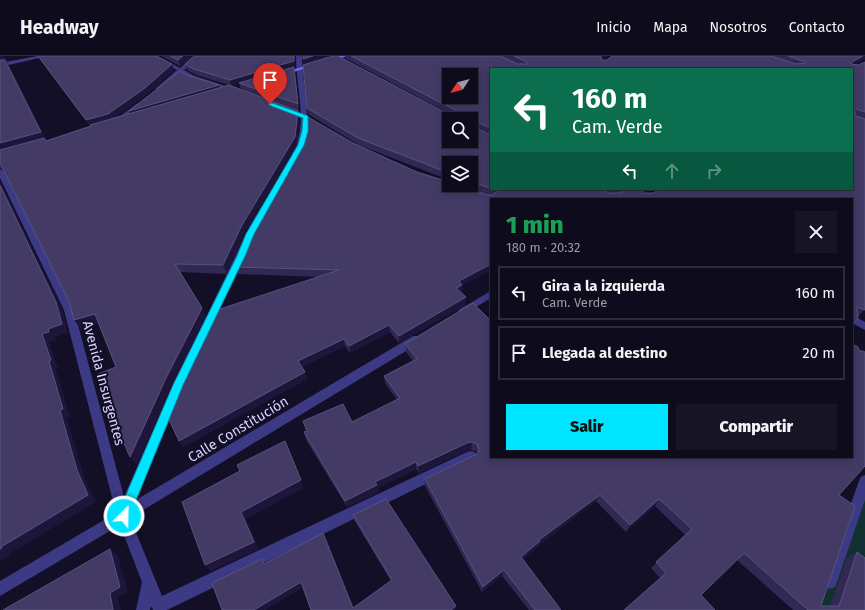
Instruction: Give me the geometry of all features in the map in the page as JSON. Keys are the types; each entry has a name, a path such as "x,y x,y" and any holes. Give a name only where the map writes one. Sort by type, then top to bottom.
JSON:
{"street":[{"path":"0,65 45,56"},
{"path":"154,56 193,77 232,89"},
{"path":"112,124 147,98 197,56"},
{"path":"289,166 301,145 305,131 299,56"},
{"path":"277,75 336,57 345,59"},
{"path":"217,93 232,89 239,89"},
{"path":"105,126 135,117"},
{"name":"Avenida Insurgentes","path":"0,171 69,310 124,516 160,608"},
{"path":"206,328 250,234 266,206"},
{"path":"451,318 490,295"},
{"path":"853,320 865,326"},
{"name":"Calle Constitución","path":"0,589 425,335"},
{"path":"124,516 175,392"},
{"path":"160,608 471,456"},
{"path":"825,596 865,480"},
{"path":"143,610 149,582"}],"green space":[{"path":"865,480 865,610 820,610"}],"building":[{"path":"38,56 156,56 172,64 145,88 108,114 86,120"},
{"path":"170,56 183,56 178,60"},
{"path":"194,56 294,56 294,61 230,80 194,69 185,64"},
{"path":"303,56 313,56 303,59"},
{"path":"333,56 338,56 444,112 442,112 442,148 478,148 478,129 490,135 490,189 478,184 478,156 442,156 442,170 358,138 307,108 303,65"},
{"path":"351,56 500,56 518,64 528,64 527,62 514,56 601,56 601,60 607,60 612,56 771,56 796,64 806,63 788,56 863,56 851,64 858,65 865,62 865,112 856,109 854,111 856,116 865,119 865,310 857,307 858,318 853,324 853,198 490,198 490,265 459,281 462,285 456,288 466,297 399,336 389,325 349,346 344,339 298,361 305,372 179,441 166,413 180,379 214,311 339,270 235,267 253,228 304,139 308,117 353,143 417,172 442,180 442,192 478,192 493,195 497,191 494,190 603,190 609,193 621,193 619,190 644,190 642,193 653,193 658,190 853,190 853,68 490,68 490,128 478,122 478,112 457,112 444,104 478,104 478,68 442,68 442,103"},
{"path":"0,60 5,60 41,132 0,143"},
{"path":"294,67 298,104 239,83"},
{"path":"180,71 189,76 219,85 129,111"},
{"path":"229,85 298,111 295,137 242,225 223,265 175,264 202,308 167,376 130,457 110,412 113,411 98,374 116,367 95,314 74,320 69,301 0,163 0,150 44,138 46,141 91,126 90,125"},
{"path":"0,185 56,302 62,324 48,329 49,332 42,334 51,360 49,361 63,409 60,410 77,470 88,495 1,547 1,549 0,549"},
{"path":"473,303 490,320 490,458 853,458 853,344 858,347 859,350 865,352 865,466 839,495 855,506 821,606 839,606 857,552 865,558 865,610 808,610 744,553 701,595 715,610 624,610 666,573 656,562 692,529 659,499 630,525 600,495 539,540 540,541 521,557 561,610 535,610 504,570 483,587 425,479 477,454 479,450 477,444 472,442 467,443 418,466 416,462 375,482 377,485 345,501 304,432 307,431 303,421 343,404 352,422 400,398 384,376 417,359 405,344"},
{"path":"285,441 301,480 241,512 254,542 205,565 182,502 240,471 237,465"},
{"path":"386,499 456,606 451,610 311,610 301,582 254,610 222,610 212,583 262,559 264,564 323,533 353,608 392,580 353,515"},
{"path":"110,549 120,587 110,593 113,610 3,610"}],"route":[{"path":"124,516 178,385 241,256 250,234 301,145 305,131 306,117 270,104"}]}
